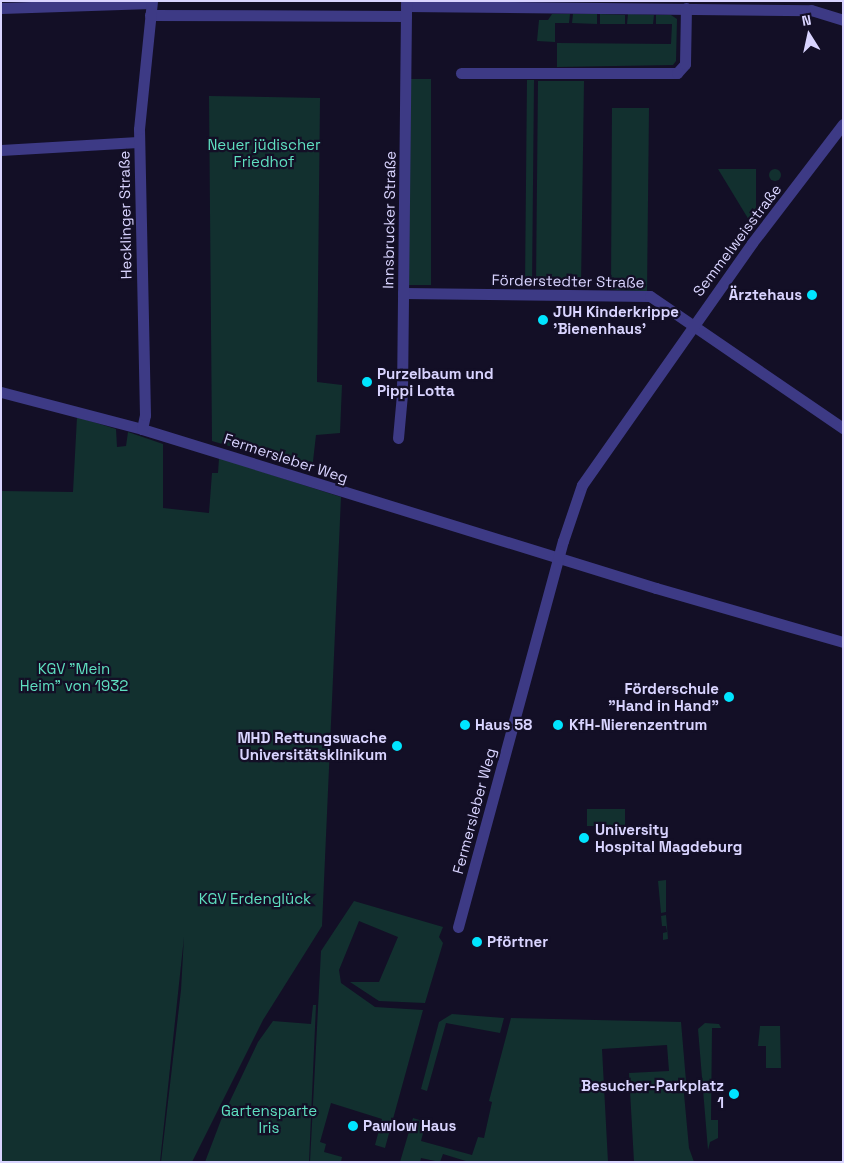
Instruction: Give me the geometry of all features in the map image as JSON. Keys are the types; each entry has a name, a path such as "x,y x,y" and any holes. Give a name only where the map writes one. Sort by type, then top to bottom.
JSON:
{"street":[{"name":"Hecklinger Straße","path":"142,428 145,415 138,142 151,7"},
{"path":"1,8 686,8 812,10 843,20"},
{"name":"Innsbrucker Straße","path":"398,438 403,293 406,8"},
{"path":"460,72 677,73 684,64 686,8"},
{"name":"Semmelweisstraße","path":"560,559 571,510 585,479 693,324 843,124"},
{"path":"1,150 138,142"},
{"name":"Förderstedter Straße","path":"403,293 650,296 693,324 770,381 843,428"},
{"name":"Fermersleber Weg","path":"1,392 142,428 560,559 843,642"},
{"name":"Fermersleber Weg","path":"458,927 560,559"}],"green space":[{"path":"552,14 570,14 569,23 555,23 555,42 537,41 539,20 548,20"},
{"path":"573,14 597,14 597,24 572,23"},
{"path":"600,14 625,15 625,24 600,24"},
{"path":"628,14 654,15 653,24 627,24"},
{"path":"656,15 671,15 677,19 676,61 673,65 557,67 557,43 671,44 672,24 656,24"},
{"path":"409,79 431,79 431,285 409,285"},
{"path":"527,80 534,80 532,286 525,286"},
{"path":"538,81 584,81 581,286 536,286"},
{"name":"Neuer jüdischer Friedhof","path":"209,96 320,98 317,382 342,385 340,433 316,435 312,470 212,441"},
{"path":"612,108 649,108 647,291 611,290"},
{"path":"718,169 756,169 756,219 752,225"},
{"path":"773,169 777,169 781,175 777,181 773,181 769,177 769,173"},
{"path":"77,417 116,429 117,447 126,446 128,432 163,444 163,508 209,513 212,473 218,473 219,458 341,497 322,926 263,1020 192,1162 161,1162 181,990 184,937 160,1162 1,1162 1,491 73,492"},
{"path":"587,809 625,809 625,826 587,826"},
{"path":"666,880 666,912 661,913 658,881"},
{"path":"354,901 443,927 439,937 443,943 425,1003 379,1001 350,982 379,982 398,937 359,921 339,970 341,983 375,1007 423,1010 385,1148 375,1145 382,1119 331,1103 320,1142 326,1144 324,1152 342,1157 341,1162 310,1162 321,951"},
{"path":"666,915 668,939 663,940 663,933 667,932 666,926 662,926 661,916"},
{"name":"Gartensparte Iris","path":"313,1005 316,1005 309,1162 205,1162 221,1120 258,1042 273,1021 311,1024"},
{"path":"452,1014 504,1018 500,1033 446,1023 427,1091 421,1089 439,1022"},
{"path":"511,1018 681,1022 686,1081 684,1094 689,1148 694,1162 634,1162 629,1073 669,1071 667,1045 602,1049 608,1162 469,1162 443,1154 440,1162 421,1158 420,1162 400,1162 413,1118 426,1122 421,1141 472,1155 478,1137 484,1138 492,1102 489,1101"},
{"path":"705,1023 719,1024 721,1028 712,1028 711,1120 718,1120 718,1138 710,1142 708,1150 698,1029"},
{"path":"760,1026 780,1026 781,1068 766,1068 766,1046 758,1046"}],"place":[{"name":"Ärztehaus","path":"812,295"},
{"name":"JUH Kinderkrippe 'Bienenhaus'","path":"543,320"},
{"name":"Purzelbaum und Pippi Lotta","path":"367,382"},
{"name":"Förderschule \"Hand in Hand\"","path":"729,697"},
{"name":"Haus 58","path":"465,725"},
{"name":"KfH-Nierenzentrum","path":"558,725"},
{"name":"MHD Rettungswache Universitätsklinikum","path":"397,746"},
{"name":"University Hospital Magdeburg","path":"584,838"},
{"name":"Pförtner","path":"477,942"},
{"name":"Besucher-Parkplatz 1","path":"734,1094"},
{"name":"Pawlow Haus","path":"353,1126"}],"park label":[{"name":"KGV \"Mein Heim\" von 1932","path":"74,676"},
{"name":"KGV Erdenglück","path":"255,899"}]}
